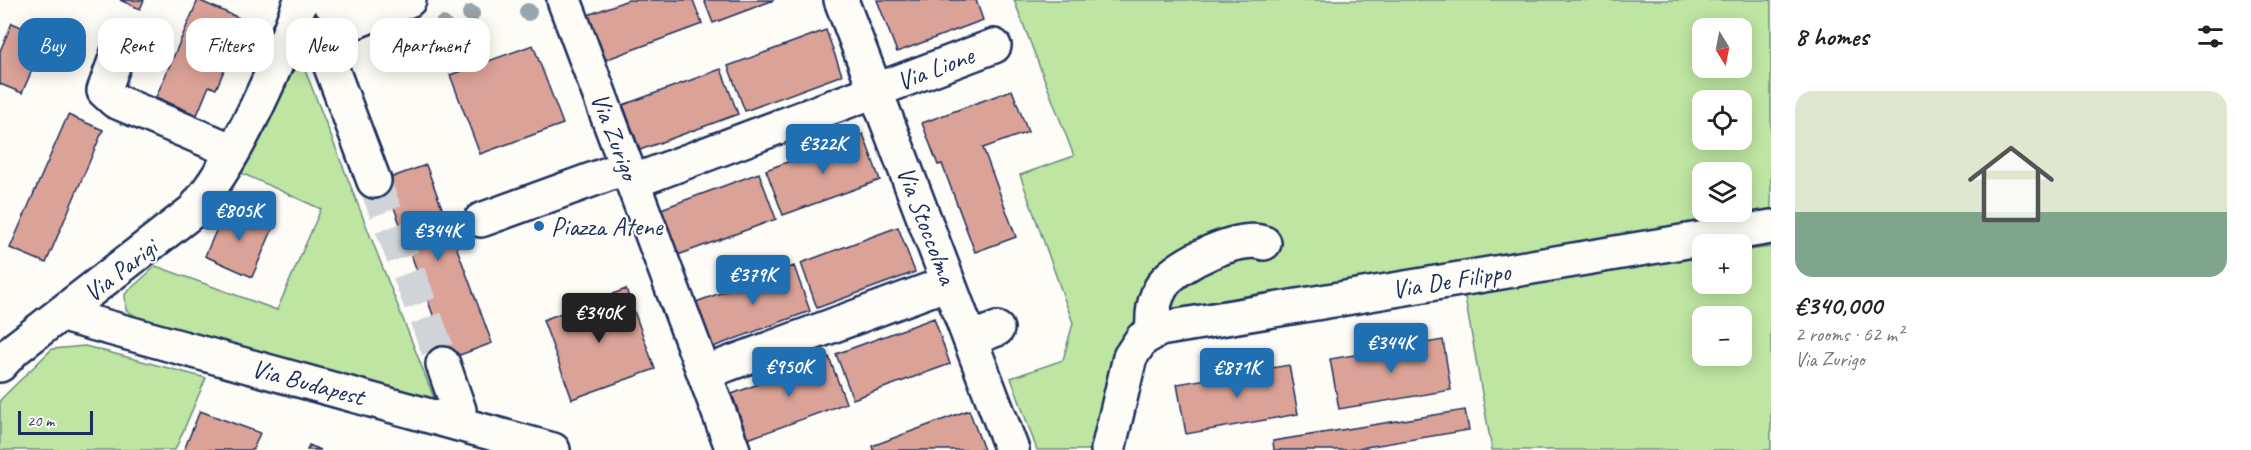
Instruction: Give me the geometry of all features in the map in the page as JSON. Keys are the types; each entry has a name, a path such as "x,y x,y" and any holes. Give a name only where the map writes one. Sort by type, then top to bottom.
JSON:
{"street":[{"name":"Via Parigi","path":"5,353 63,315 193,211 217,182 233,151 283,50 301,0"},
{"path":"327,0 331,4 376,12"},
{"path":"358,20 409,0"},
{"name":"Via Zurigo","path":"564,0 733,450"},
{"name":"Via Stoccolma","path":"841,0 948,282 984,334 1012,450"},
{"name":"Via Lione","path":"629,175 875,91 994,46"},
{"path":"111,72 104,91 115,101 233,151"},
{"path":"333,72 375,181"},
{"path":"482,220 629,175"},
{"name":"Via De Filippo","path":"1153,332 1160,328 1771,227"},
{"path":"1108,450 1130,357 1142,339 1153,332 1152,309 1164,283 1188,263 1229,245 1256,240 1264,243"},
{"path":"704,373 948,282"},
{"name":"Via Budapest","path":"63,315 553,450"},
{"path":"443,364 459,410 457,423"}],"green space":[{"path":"1014,0 1771,0 1771,216 1752,220 1752,162 1692,162 1692,222 1739,222 1123,338 1090,450 1037,450 1011,378 1063,360 1073,323 1020,175 1074,156"},
{"path":"291,72 306,72 436,403 149,325 126,310 125,294 156,266 277,310 321,209 237,171 275,81"},
{"path":"1771,247 1771,450 1492,450 1464,292 1692,258 1692,294 1752,294 1752,250"},
{"path":"85,346 206,378 175,450 0,450 0,400 52,349"}],"building":[{"path":"120,0 144,0 140,9"},
{"path":"198,0 239,18 190,18"},
{"path":"628,0 693,0 702,24 605,60 588,15"},
{"path":"704,0 774,0 713,23"},
{"path":"877,0 976,0 983,20 897,52"},
{"path":"12,23 18,26 18,72 31,72 22,93 0,84 0,51"},
{"path":"186,28 186,72 223,72 216,89 209,86 197,115 156,97 167,72 174,72 174,55"},
{"path":"826,30 842,75 745,111 728,66"},
{"path":"533,45 563,124 480,154 450,75 458,72 490,72 490,61"},
{"path":"721,69 738,114 640,150 623,105"},
{"path":"1012,90 1028,132 983,148 1016,237 975,252 942,164 938,165 922,123"},
{"path":"68,115 103,130 46,263 10,248"},
{"path":"863,134 880,180 783,215 766,170"},
{"path":"426,165 492,343 449,359 384,180"},
{"path":"759,173 776,219 678,255 661,209"},
{"path":"226,208 273,228 252,277 205,256"},
{"path":"898,227 915,272 817,308 801,263"},
{"path":"794,266 810,311 713,347 696,302"},
{"path":"626,289 655,369 572,399 543,320"},
{"path":"934,318 950,364 853,399 836,354"},
{"path":"1443,340 1451,390 1339,409 1330,359"},
{"path":"829,357 846,403 748,439 732,394"},
{"path":"1289,365 1298,414 1186,434 1177,384"},
{"path":"969,410 984,450 873,450 872,446"},
{"path":"1465,410 1469,430 1348,450 1274,450 1273,441"},
{"path":"200,411 260,433 253,450 184,450"},
{"path":"309,445 321,450 307,450"}],"tunnel":[{"path":"374,181 443,364"}],"place":[{"name":"Piazza Atene","path":"539,226"}]}
